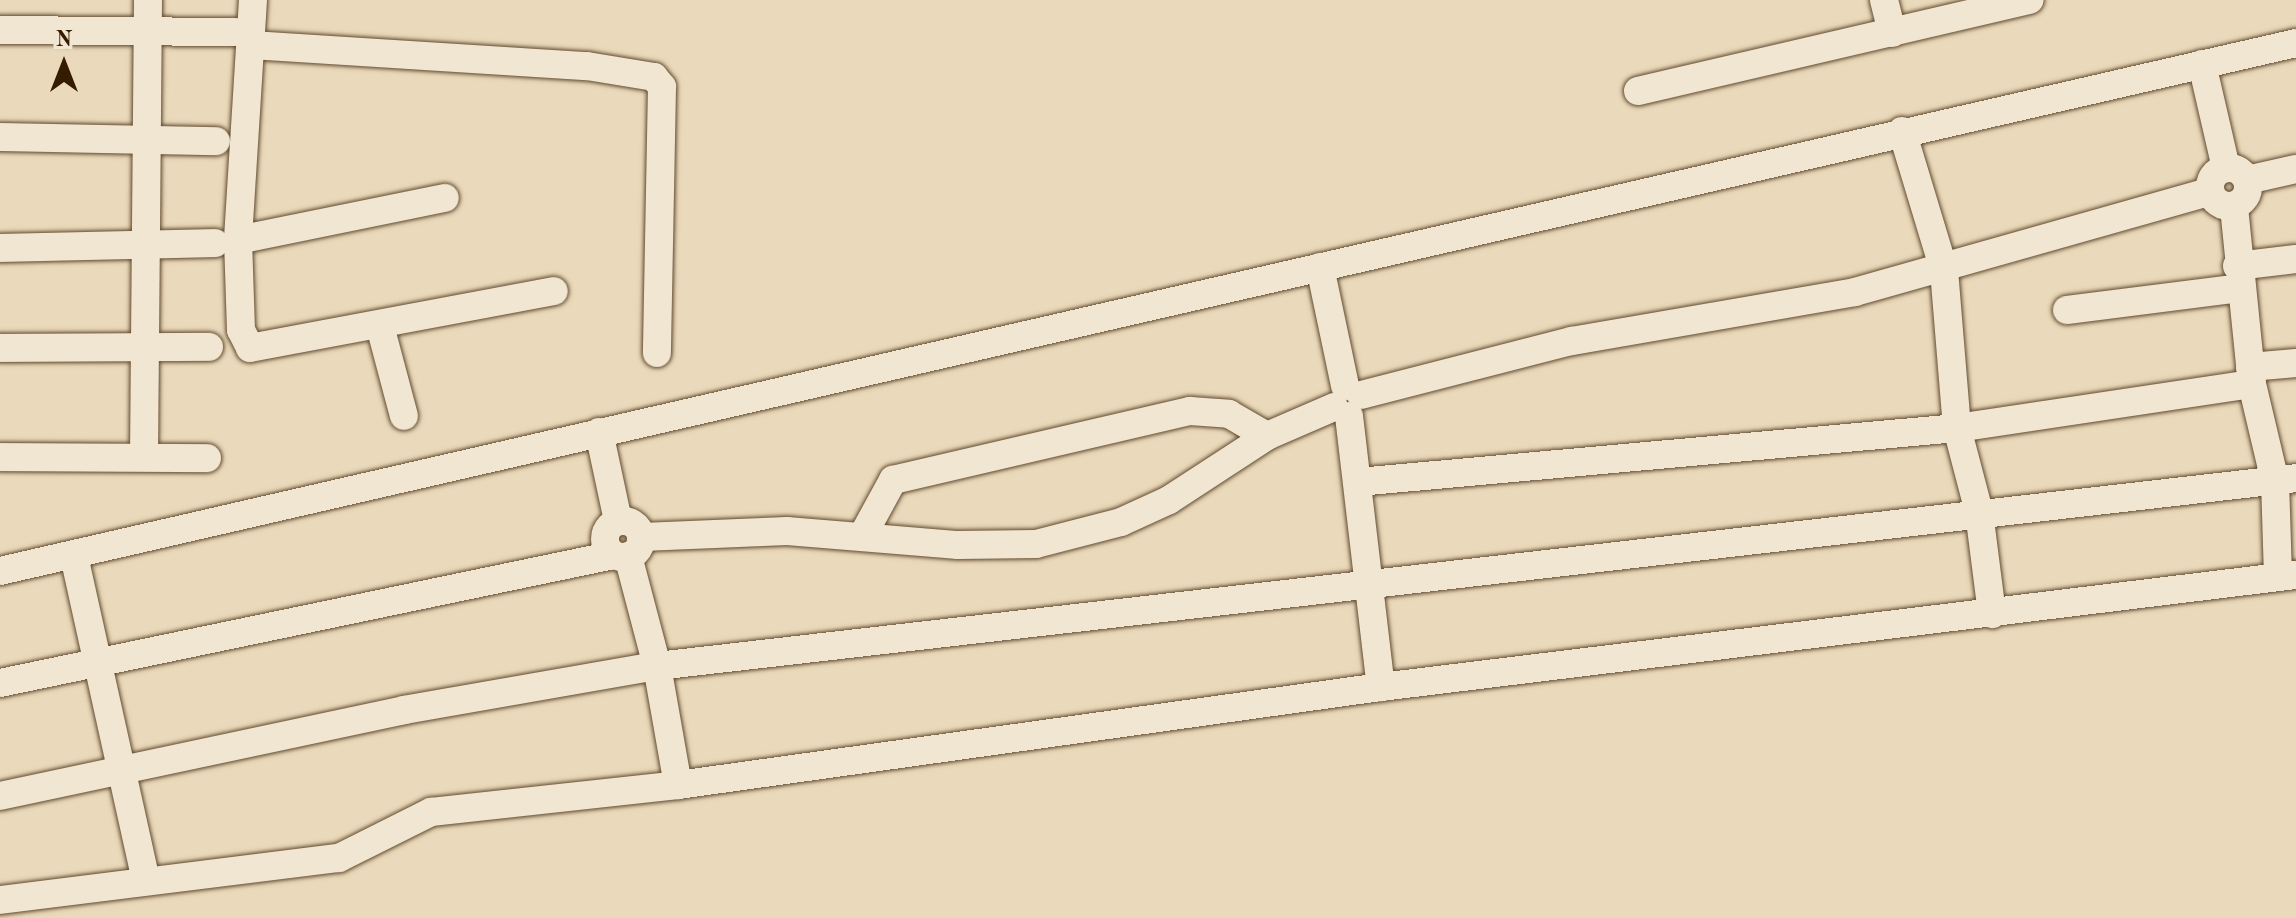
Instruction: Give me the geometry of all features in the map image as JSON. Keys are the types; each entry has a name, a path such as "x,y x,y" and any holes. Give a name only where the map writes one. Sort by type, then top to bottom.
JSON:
{"street":[{"path":"144,457 148,0"},
{"path":"253,0 243,39 226,242 241,330 250,348 554,291"},
{"path":"1884,0 1892,33"},
{"path":"1638,91 2030,0"},
{"path":"0,30 148,31 587,66 654,77 662,87 657,353"},
{"path":"0,571 1902,131 2296,43"},
{"path":"2202,64 2236,174 2246,197 2234,207 2219,205 2209,192 2212,177 2236,174 2296,169"},
{"path":"1902,131 1944,270 1957,428 1979,512 1992,614"},
{"path":"0,137 145,137 216,141"},
{"path":"0,683 628,549 863,535 995,547 1070,537 1169,500 1267,436 1347,401 1572,341 1763,310 1944,270 2209,192"},
{"path":"0,248 226,242 445,198"},
{"path":"0,900 350,856 431,812 678,785 1381,687 2287,576 2286,480 2251,375 2234,207"},
{"path":"2067,310 2239,277 2296,259"},
{"path":"1320,267 1347,401 1381,687"},
{"path":"380,326 404,416"},
{"path":"0,348 209,347"},
{"path":"1358,482 1957,428 2251,375 2296,363"},
{"path":"863,535 893,480 1190,411 1229,414 1267,436"},
{"path":"599,432 618,521 629,522 628,549 657,666 678,785"},
{"path":"0,457 207,458"},
{"path":"0,796 404,710 657,666 1979,512 2286,480"},
{"path":"74,556 146,880"}]}
